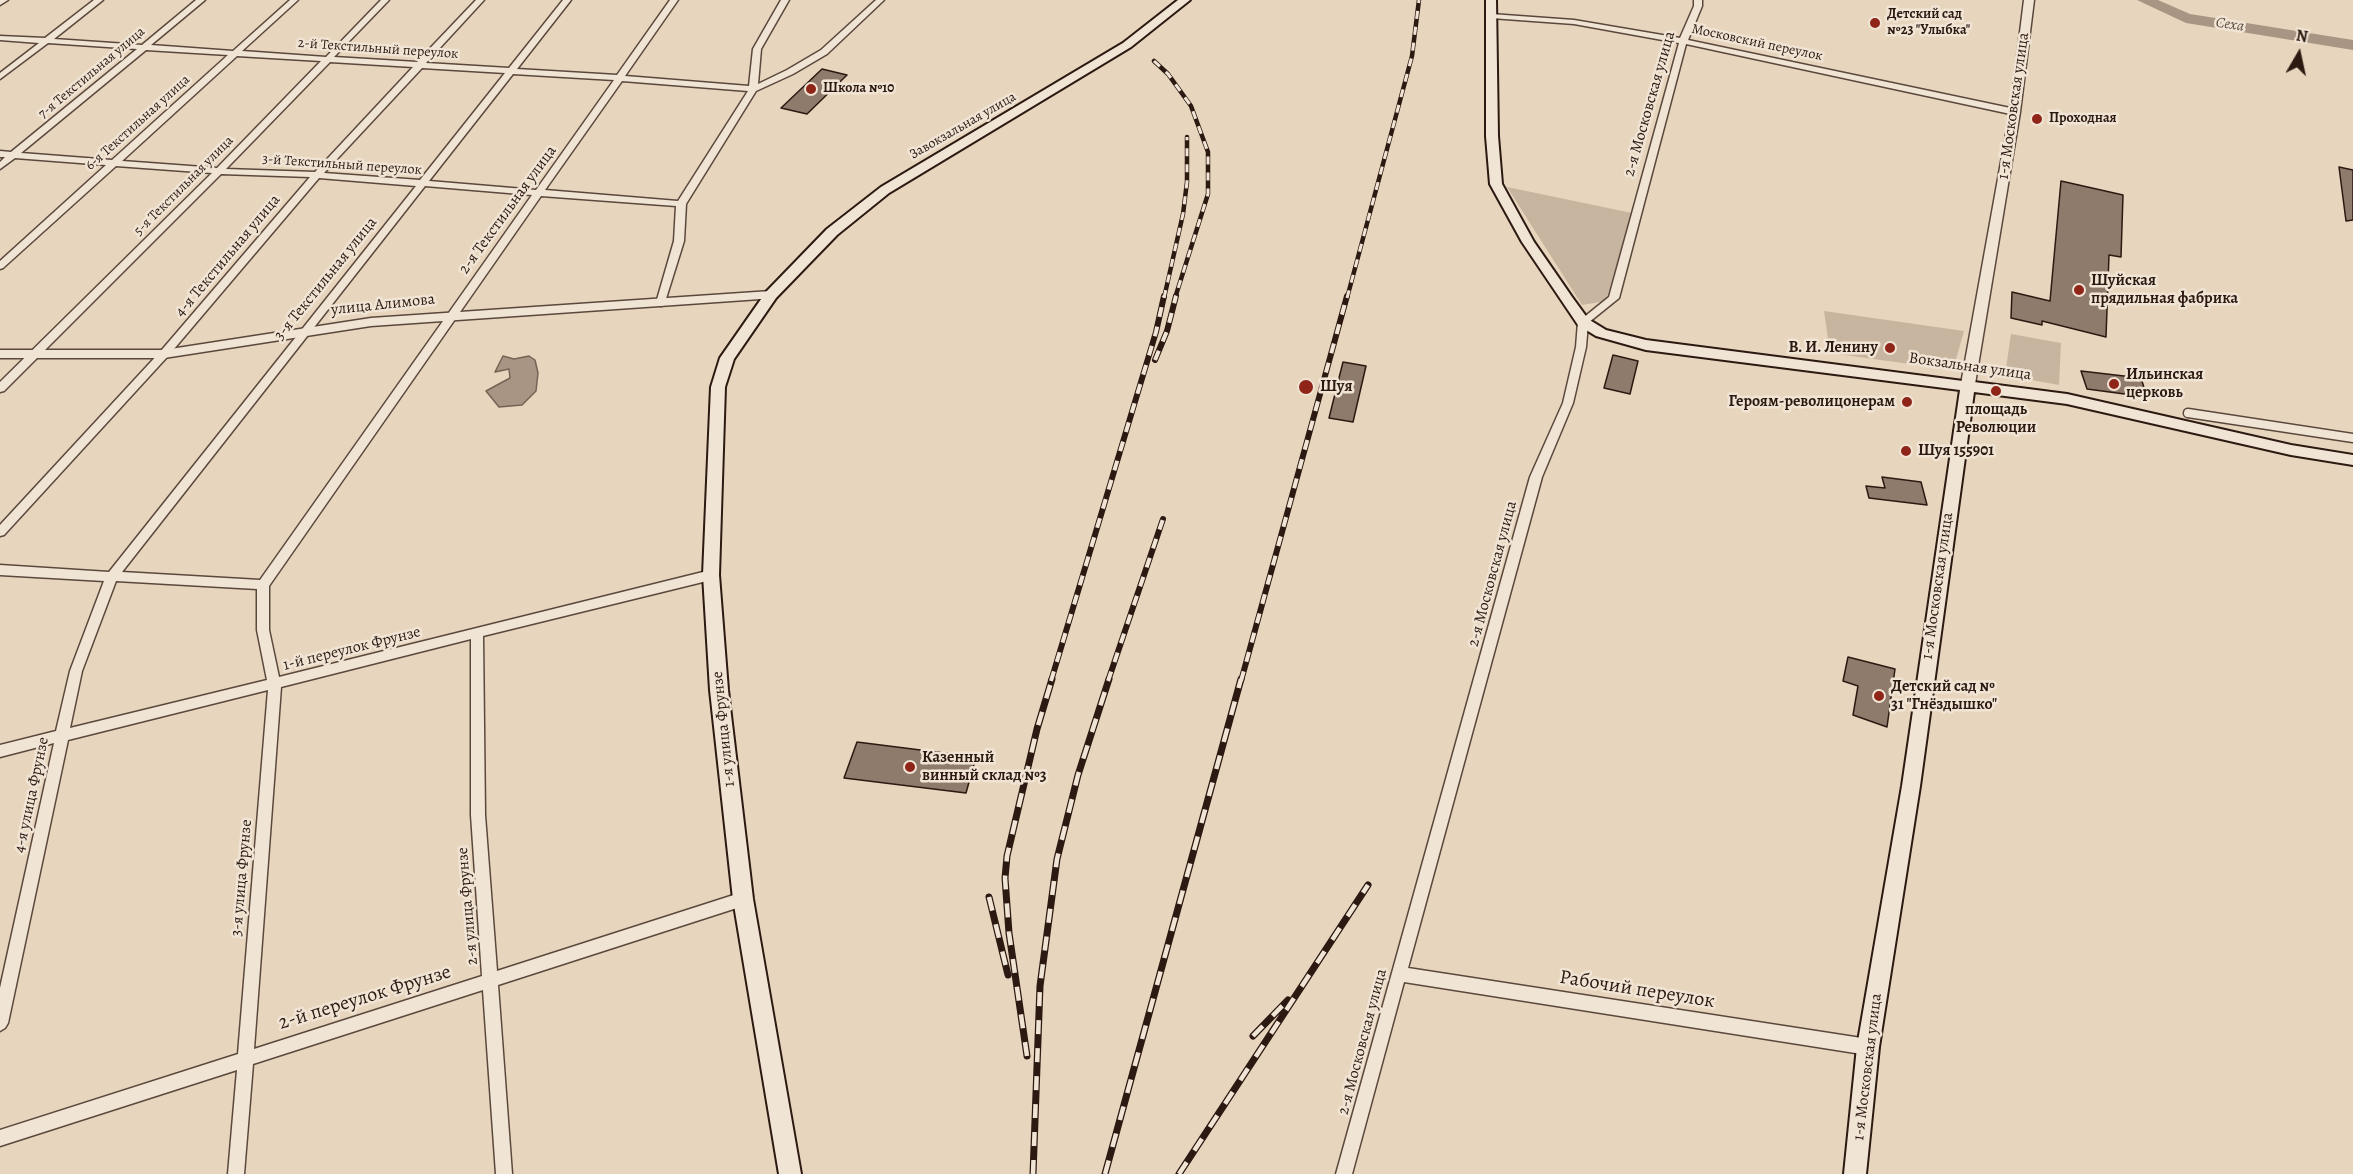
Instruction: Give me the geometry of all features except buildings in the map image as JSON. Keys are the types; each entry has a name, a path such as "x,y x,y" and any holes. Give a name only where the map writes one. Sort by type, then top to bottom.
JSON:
{"main road":[{"name":"Завокзальная улица","path":"771,295 832,232 885,190 1127,45 1185,0"},
{"path":"1491,0 1492,136 1496,184 1528,242 1583,322"},
{"name":"1-я улица Фрунзе","path":"771,295 727,358 718,387 711,575 719,690 743,899 790,1174"},
{"name":"Вокзальная улица","path":"1583,322 1601,333 1646,345 1968,384 2067,399 2291,450 2353,460"},
{"name":"1-я Московская улица","path":"1855,1174 1868,1047 1911,786 1968,384"}],"street":[{"path":"0,3 4,0"},
{"path":"0,77 99,0"},
{"name":"7-я Текстильная улица","path":"0,166 201,0"},
{"name":"6-я Текстильная улица","path":"0,266 294,0"},
{"name":"5-я Текстильная улица","path":"0,388 219,171 385,0"},
{"name":"4-я Текстильная улица","path":"0,532 164,354 317,175 480,0"},
{"name":"3-я Текстильная улица","path":"111,578 567,0"},
{"name":"2-я Текстильная улица","path":"263,585 674,0"},
{"path":"661,303 679,241 681,204 753,89 757,49 785,0"},
{"path":"866,0 879,1"},
{"name":"2-я Московская улица","path":"1344,1174 1536,477 1568,403 1581,347 1583,322 1614,298 1683,41 1698,6 1698,0"},
{"name":"1-я Московская улица","path":"1968,384 2015,112 2029,0"},
{"path":"753,89 790,72 824,52 879,1"},
{"name":"Московский переулок","path":"1491,16 1574,22 1683,41 2015,112"},
{"name":"2-й Текстильный переулок","path":"0,38 621,78 753,89"},
{"name":"3-й Текстильный переулок","path":"0,154 219,171 317,175 681,204"},
{"name":"улица Алимова","path":"0,354 33,356 164,354 371,322 771,295"},
{"path":"2188,413 2353,438"},
{"path":"0,570 263,585"},
{"name":"1-й переулок Фрунзе","path":"0,751 275,685 711,575"},
{"name":"4-я улица Фрунзе","path":"0,1023 76,671 111,578"},
{"name":"3-я улица Фрунзе","path":"236,1174 275,685 262,630 263,585"},
{"name":"2-я улица Фрунзе","path":"477,634 478,815 492,981 504,1174"},
{"name":"2-й переулок Фрунзе","path":"0,1138 743,899"},
{"name":"Рабочий переулок","path":"1399,974 1868,1047"}],"shaded area":[{"path":"1507,187 1632,213 1606,301 1582,305"},
{"path":"1824,311 1964,331 1953,370 1830,353"},
{"path":"2011,334 2061,343 2059,385 2005,375"},
{"path":"503,356 514,359 529,356 535,360 538,373 536,391 522,405 499,407 486,391 510,378 509,369 495,372"}],"waterway":[{"name":"Сеха","path":"2145,0 2186,18 2353,45"}],"railway":[{"path":"1347,298 1412,56 1419,0"},
{"path":"1154,61 1168,74 1191,106 1208,152 1208,194 1175,298"},
{"path":"1164,298 1183,214 1187,182 1187,137"},
{"path":"1051,681 1156,332 1164,296"},
{"path":"1155,360 1167,331 1176,296"},
{"path":"1241,681 1347,296"},
{"path":"1108,681 1163,519"},
{"path":"1027,1056 1009,933 1005,878 1007,856 1037,729 1052,679"},
{"path":"1033,1174 1040,986 1057,859 1078,775 1109,679"},
{"path":"1105,1174 1241,679"},
{"path":"1179,1174 1368,885"},
{"path":"989,897 1008,975"},
{"path":"1253,1036 1288,1000"}],"place":[{"name":"Детский сад №23 \"Улыбка\"","path":"1875,23"},
{"name":"Школа №10","path":"811,89"},
{"name":"Проходная","path":"2037,119"},
{"name":"Шуйская прядильная фабрика","path":"2079,290"},
{"name":"В. И. Ленину","path":"1890,348"},
{"name":"Ильинская церковь","path":"2114,384"},
{"name":"Шуя","path":"1306,387"},
{"name":"площадь Революции","path":"1996,391"},
{"name":"Героям-револицонерам","path":"1907,402"},
{"name":"Шуя 155901","path":"1906,451"},
{"name":"Детский сад № 31 \"Гнёздышко\"","path":"1879,696"},
{"name":"Казенный винный склад №3","path":"910,767"}]}
